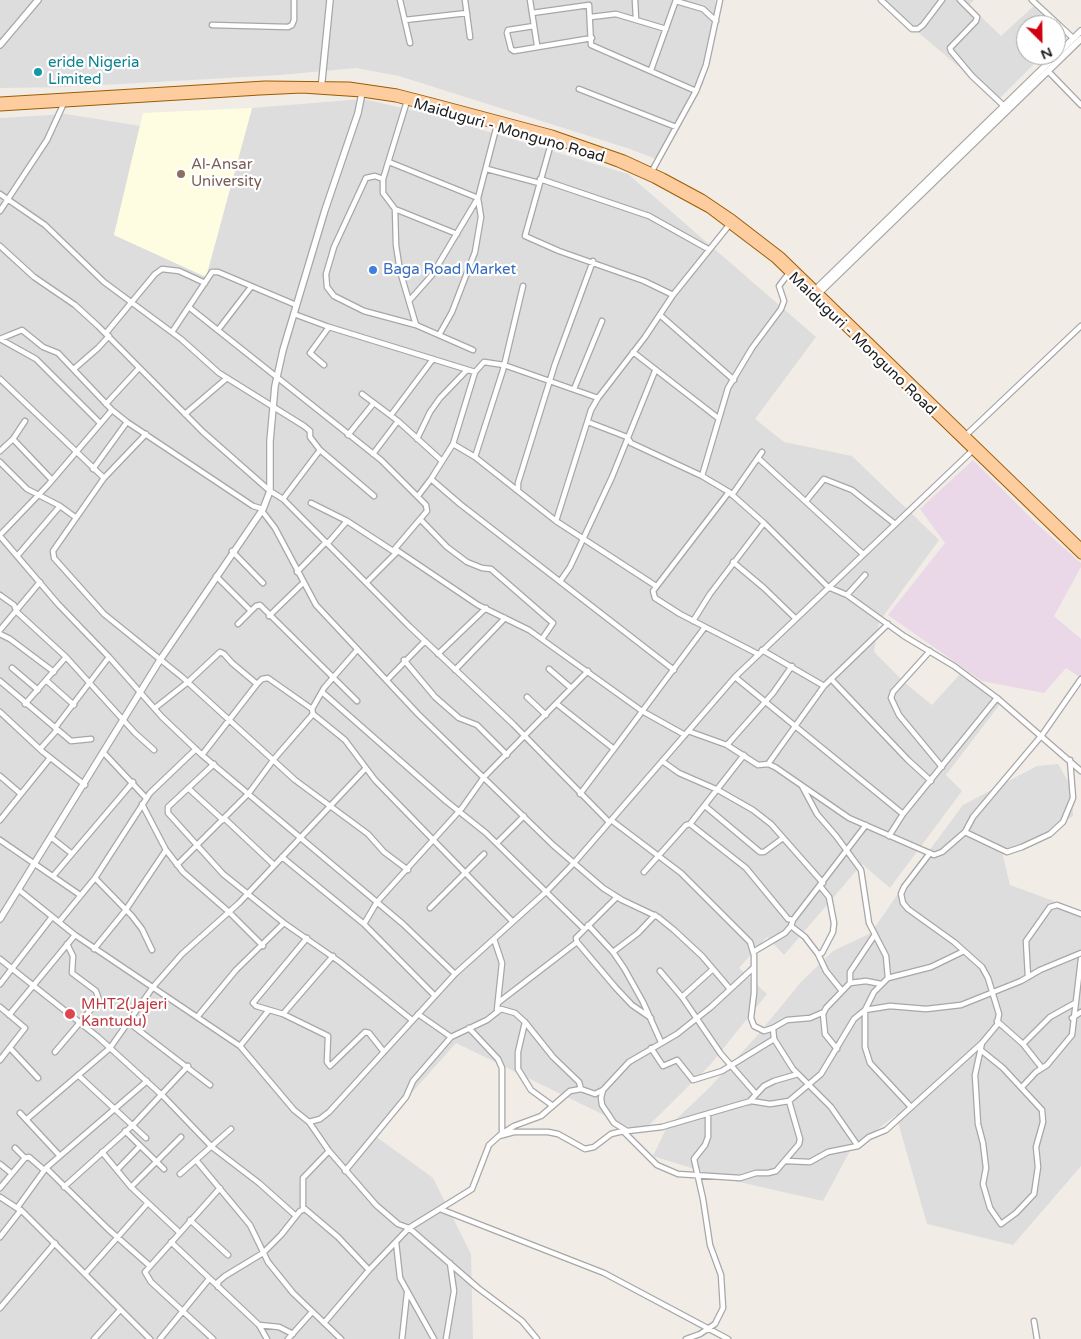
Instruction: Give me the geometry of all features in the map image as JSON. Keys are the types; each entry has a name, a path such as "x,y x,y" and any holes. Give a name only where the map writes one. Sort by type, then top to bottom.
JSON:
{"main road":[{"name":"Maiduguri - Monguno Road","path":"0,107 256,86 321,87 397,93 570,140 652,171 684,187 733,219 781,256 815,293 963,438 1081,547"},
{"name":"Maiduguri - Monguno Road","path":"321,87 407,101 552,140 599,156 654,179 730,224 815,293"},
{"name":"Maiduguri - Monguno Road","path":"0,101 65,101"},
{"name":"Maiduguri - Monguno Road","path":"963,438 1081,555"}],"street":[{"path":"0,46 38,0"},
{"path":"212,25 288,27 292,25 294,20 294,0"},
{"path":"321,87 330,0"},
{"path":"400,0 410,43"},
{"path":"465,0 470,37"},
{"path":"530,0 537,45"},
{"path":"635,0 636,19"},
{"path":"651,70 676,0 703,9 716,21"},
{"path":"652,171 696,91 706,65 720,0"},
{"path":"881,0 912,29 918,29 942,0"},
{"path":"960,0 977,17 976,21 950,48 951,51 955,59 1004,106"},
{"path":"1032,0 1073,38"},
{"path":"532,13 587,4 591,8 591,44 596,48 651,70 696,91"},
{"path":"405,20 466,13"},
{"path":"591,17 616,14 666,29"},
{"path":"534,26 508,30 509,44 514,51 537,45 592,38"},
{"path":"815,293 1081,31"},
{"path":"815,293 1081,39"},
{"path":"1048,71 1081,105"},
{"path":"579,89 676,127"},
{"path":"0,919 52,838 160,660 232,551 262,510 270,491 270,441 282,350 325,210 358,113 362,93"},
{"path":"0,211 47,140 65,101"},
{"path":"407,101 390,162 383,179 382,193 395,209 457,234"},
{"path":"409,301 432,275 478,198 497,125"},
{"path":"552,140 525,236 560,251 593,261 644,281 673,295"},
{"path":"390,162 478,198"},
{"path":"487,169 539,181 649,216 708,249"},
{"path":"383,179 375,176 366,178 334,247 326,282 334,296 342,301 364,311 416,325 473,350"},
{"path":"0,194 59,237 104,282 131,304 172,332 227,378 310,431 310,437 320,450 374,496"},
{"path":"439,335 452,312 475,252 481,217 478,198"},
{"path":"395,209 396,245 416,325"},
{"path":"556,520 588,422 598,398 673,295 708,249 730,224"},
{"path":"0,246 34,277 75,305 184,414 270,491 282,499 438,654 526,737 580,794 610,821 659,855 730,921 750,942 753,952 754,993 750,1018 754,1026 764,1030 773,1028 787,1020 810,1018 824,1012 850,983 866,981 881,984"},
{"path":"518,490 518,483 550,380 593,261"},
{"path":"75,368 98,348 155,274 162,269 179,271 205,283"},
{"path":"172,332 190,308 212,272 218,272 296,305"},
{"path":"702,476 724,398 752,348 781,309 784,301 779,286 789,273"},
{"path":"475,457 504,365 524,286"},
{"path":"218,330 251,287"},
{"path":"190,308 373,454 418,496 427,508 427,511 396,551 367,582"},
{"path":"294,314 329,327 475,372"},
{"path":"660,315 734,380"},
{"path":"574,389 602,321"},
{"path":"963,438 1081,326"},
{"path":"324,365 310,354 329,327"},
{"path":"0,339 22,330 43,347 58,353 75,368 106,404 127,422 253,506 262,510 275,528 316,605 418,714 574,862 617,897 655,915 674,930 713,969 730,990"},
{"path":"0,339 36,359 100,423"},
{"path":"632,352 718,418"},
{"path":"391,415 433,359"},
{"path":"418,496 453,444 475,372 487,361 550,380 598,398"},
{"path":"106,404 139,368"},
{"path":"417,439 435,405 467,370"},
{"path":"561,580 583,538 655,371"},
{"path":"184,414 227,378"},
{"path":"0,379 104,478"},
{"path":"362,394 373,404 391,415 442,461"},
{"path":"348,434 373,404"},
{"path":"112,410 52,480 0,535 58,604 109,656 154,708 202,755 302,837 403,924 455,974"},
{"path":"0,451 13,439 24,421"},
{"path":"373,454 398,421"},
{"path":"93,469 127,422"},
{"path":"588,422 628,437 631,442 702,476 730,494 764,522 828,587 847,596 997,698 1042,735 1081,771"},
{"path":"146,434 104,478 75,517 73,525 53,551 54,558 104,614 188,682 295,780 368,834 384,852 408,870"},
{"path":"13,439 52,480"},
{"path":"453,444 475,457 556,520 656,586"},
{"path":"282,499 320,450"},
{"path":"309,1122 320,1119 329,1112 455,974 547,891 735,677 973,450"},
{"path":"762,452 653,591 655,598 693,621 792,666 824,686"},
{"path":"758,458 864,554"},
{"path":"0,462 16,480 75,517"},
{"path":"431,479 466,509 561,580 674,670"},
{"path":"806,501 824,479 852,490 894,524"},
{"path":"311,502 347,521 486,608 542,639 642,711 686,733 727,745 758,765 768,764 801,784 830,807 889,836 934,855 942,852 965,832 973,818 1042,735 1081,679"},
{"path":"18,555 60,506"},
{"path":"420,519 447,547 467,562 482,568 492,568 553,623 542,639"},
{"path":"297,572 347,521"},
{"path":"693,621 733,562 764,522"},
{"path":"232,551 263,583"},
{"path":"733,562 795,618"},
{"path":"847,596 865,575"},
{"path":"216,576 250,611"},
{"path":"0,630 16,608 40,582"},
{"path":"269,616 303,583"},
{"path":"0,595 16,608 66,658 123,720 154,750"},
{"path":"238,624 258,604 357,701"},
{"path":"438,654 486,608"},
{"path":"455,670 505,618"},
{"path":"768,764 824,686 888,624"},
{"path":"580,794 705,627"},
{"path":"0,634 10,639 54,672"},
{"path":"387,680 404,660 425,641"},
{"path":"177,865 249,793 312,711 322,692 357,650"},
{"path":"930,651 893,692 891,698 899,715 942,767"},
{"path":"154,708 188,682 220,652 257,684"},
{"path":"40,749 109,656"},
{"path":"25,704 66,658"},
{"path":"404,660 435,697 460,718 476,725 508,755"},
{"path":"727,745 766,701 792,666"},
{"path":"12,668 38,690"},
{"path":"549,669 572,688"},
{"path":"364,924 377,902 460,811 484,777 526,737 588,671"},
{"path":"735,677 903,814"},
{"path":"202,755 257,684 262,679 268,678 312,711 345,740 366,768 512,922"},
{"path":"831,679 908,760 931,780"},
{"path":"0,681 71,742 91,739"},
{"path":"46,681 74,704"},
{"path":"322,692 446,801 497,843 613,952 651,1018 661,1042"},
{"path":"527,697 546,716"},
{"path":"889,836 903,814 997,698"},
{"path":"557,704 614,749"},
{"path":"0,712 50,758 84,785"},
{"path":"59,922 94,878 146,798 196,749"},
{"path":"103,752 146,798"},
{"path":"644,872 686,825 690,824 706,806 744,755"},
{"path":"0,820 50,758"},
{"path":"965,832 1007,852 1028,845 1050,834 1063,822 1073,798 1070,760"},
{"path":"662,761 679,773 718,790 753,810 771,824 821,884 828,897 834,923 833,932 822,953 818,954"},
{"path":"214,764 166,810 223,874 284,923 333,956 412,1020"},
{"path":"27,1119 110,1048 153,987 182,954 248,894 366,768"},
{"path":"0,776 21,794"},
{"path":"54,875 133,782"},
{"path":"801,784 809,804 861,870 863,894 874,936 886,956 888,978"},
{"path":"188,788 274,865"},
{"path":"142,804 166,850 177,865 196,885 229,912 263,946"},
{"path":"706,806 760,852 764,852 783,838"},
{"path":"497,843 524,816"},
{"path":"690,824 746,868 788,919 793,920"},
{"path":"753,952 777,938 791,926 793,920 866,825"},
{"path":"52,838 71,853"},
{"path":"0,840 54,875 80,895"},
{"path":"94,949 126,911 166,850"},
{"path":"786,1161 810,1162 828,1152 858,1146 869,1137 890,1127 982,1043 998,1022 999,1014 982,967 908,909 903,903 901,894 904,887 930,853"},
{"path":"430,908 484,854"},
{"path":"282,857 364,924 434,996"},
{"path":"94,878 142,929 152,950"},
{"path":"19,890 74,935 198,1016 240,1046 294,1110 309,1122 345,1171 376,1205 398,1224 409,1228 450,1262 522,1322 537,1339"},
{"path":"499,1002 576,942 576,938 586,927 617,897"},
{"path":"1028,977 1026,941 1050,907 1057,906 1081,914"},
{"path":"613,952 638,933 655,915"},
{"path":"0,984 52,917"},
{"path":"198,1016 236,970 263,946 284,923"},
{"path":"791,926 805,937 818,954 826,971 842,990"},
{"path":"10,1015 74,935"},
{"path":"850,983 850,972 874,936"},
{"path":"307,938 253,1003 256,1006 283,1014 328,1036 326,1062 330,1066 365,1032 369,1033 384,1052"},
{"path":"345,1171 406,1097 413,1081 451,1037 487,1020 497,1010 502,963 494,939"},
{"path":"576,942 632,1005 651,1018"},
{"path":"55,1052 99,1000 99,994 72,973 73,956 67,944"},
{"path":"501,1134 548,1132 558,1134 585,1149 594,1147 611,1134 662,1127 750,1102 770,1104 789,1101 822,1074 854,1019 865,1010 874,992 888,978 931,968 964,951"},
{"path":"283,1014 333,956"},
{"path":"865,1010 890,1006 926,1009 961,1005 1028,977 1057,962 1080,957 1072,1018 1072,1035 1068,1042 1022,1088"},
{"path":"0,959 110,1048 161,1094 212,1146 259,1183 296,1216"},
{"path":"324,1323 369,1270 409,1228 472,1189 489,1145 501,1134 541,1116 570,1092 581,1089 595,1094 603,1090 629,1062 677,1034 730,990 754,967"},
{"path":"682,997 713,969"},
{"path":"660,971 682,997 731,1066 755,1093"},
{"path":"1023,1044 1050,1017 1075,1003"},
{"path":"0,1007 24,1028 0,1060"},
{"path":"497,1010 507,1009 525,1022 553,1057 579,1082 581,1089"},
{"path":"240,1046 269,1010"},
{"path":"865,1010 865,1047 870,1063 911,1108"},
{"path":"824,1012 826,1034 837,1049"},
{"path":"1072,1018 1081,1012"},
{"path":"418,1014 451,1037"},
{"path":"128,1022 210,1084"},
{"path":"525,1022 518,1052 518,1069 531,1090 553,1106"},
{"path":"998,1022 1023,1044 1042,1068"},
{"path":"469,1028 498,1059 502,1068 501,1134"},
{"path":"773,1028 774,1039 798,1074 843,1122 858,1146"},
{"path":"651,1048 664,1066 677,1060 693,1080 712,1076 774,1039"},
{"path":"982,1043 982,1051 975,1075 978,1124 984,1143 986,1168 983,1184 990,1208 1001,1224 1034,1194 1038,1167 1036,1147 1043,1122 1042,1110 1022,1088 982,1051"},
{"path":"10,1048 38,1078"},
{"path":"64,1187 134,1124 188,1066"},
{"path":"750,1102 755,1093 774,1080 798,1074"},
{"path":"78,1075 134,1124 146,1138"},
{"path":"0,1237 45,1169 147,1081"},
{"path":"603,1090 602,1105 614,1123 626,1132 631,1141 665,1170 678,1174 740,1178 756,1173 776,1171 786,1161 800,1139 789,1101"},
{"path":"20,1114 27,1119 59,1155"},
{"path":"686,1339 715,1324 723,1308 721,1275 710,1245 694,1159 705,1145 708,1137 708,1114"},
{"path":"180,1174 231,1129"},
{"path":"125,1131 164,1169"},
{"path":"130,1187 180,1137"},
{"path":"117,1170 140,1146"},
{"path":"15,1148 25,1158 29,1157 45,1169 116,1237 150,1266"},
{"path":"218,1287 218,1282 225,1276 263,1253 303,1210 303,1178 329,1151"},
{"path":"102,1152 130,1187 179,1232"},
{"path":"0,1188 25,1158"},
{"path":"196,1160 250,1225 263,1253 293,1294 341,1339"},
{"path":"0,1164 11,1174"},
{"path":"213,1339 146,1277 145,1272 220,1188"},
{"path":"0,1197 19,1209 55,1243 150,1339"},
{"path":"85,1274 116,1237 148,1204"},
{"path":"440,1209 604,1273 728,1339"},
{"path":"303,1210 315,1217 369,1270"},
{"path":"190,1220 228,1255"},
{"path":"171,1242 259,1325 267,1339"},
{"path":"396,1242 400,1278 434,1339"},
{"path":"0,1308 55,1243"},
{"path":"446,1339 454,1291 450,1262"},
{"path":"160,1339 184,1312 209,1279"},
{"path":"402,1339 408,1292"},
{"path":"94,1339 120,1310"},
{"path":"288,1339 312,1312"},
{"path":"1034,1321 1037,1339"},
{"path":"259,1325 279,1327 293,1334"}],"shaded area":[{"path":"0,0 715,0 717,21 704,82 661,161 630,149 399,76 356,68 280,75 67,87 0,88"},
{"path":"880,0 974,0 969,5 1001,36 1016,22 1016,65 1033,65 998,100"},
{"path":"1035,5 1045,15 1024,15"},
{"path":"363,99 433,115 628,174 816,337 755,419 784,442 852,456 939,540 879,622 874,652 905,683 932,705 963,671 1000,704 946,775 962,791 890,888 862,864 784,955 767,937 739,968 767,994 710,1065 641,1133 456,1043 374,1135 433,1178 471,1254 473,1339 0,1339 0,118 66,114 140,126 114,235 206,277 252,108"},
{"name":"Al-Ansar University","path":"252,108 206,277 114,235 143,113"},
{"path":"973,460 1036,523 1081,563 1081,567 1054,616 1081,639 1081,678 1066,668 1044,693 982,681 888,615 945,543 920,509"},
{"path":"1058,764 1072,788 1073,816 1041,837 1002,852 1010,885 1081,911 1081,1166 1013,1245 927,1224 896,1115 850,1151 823,1201 726,1179 653,1156 666,1129 709,1088 755,1038 801,982 833,951 871,933 963,805 1037,766"}],"place":[{"name":"eride Nigeria Limited","path":"38,72"},
{"name":"Al-Ansar University","path":"181,174"},
{"name":"Baga Road Market","path":"373,270"},
{"name":"MHT2(Jajeri Kantudu)","path":"70,1014"}]}
